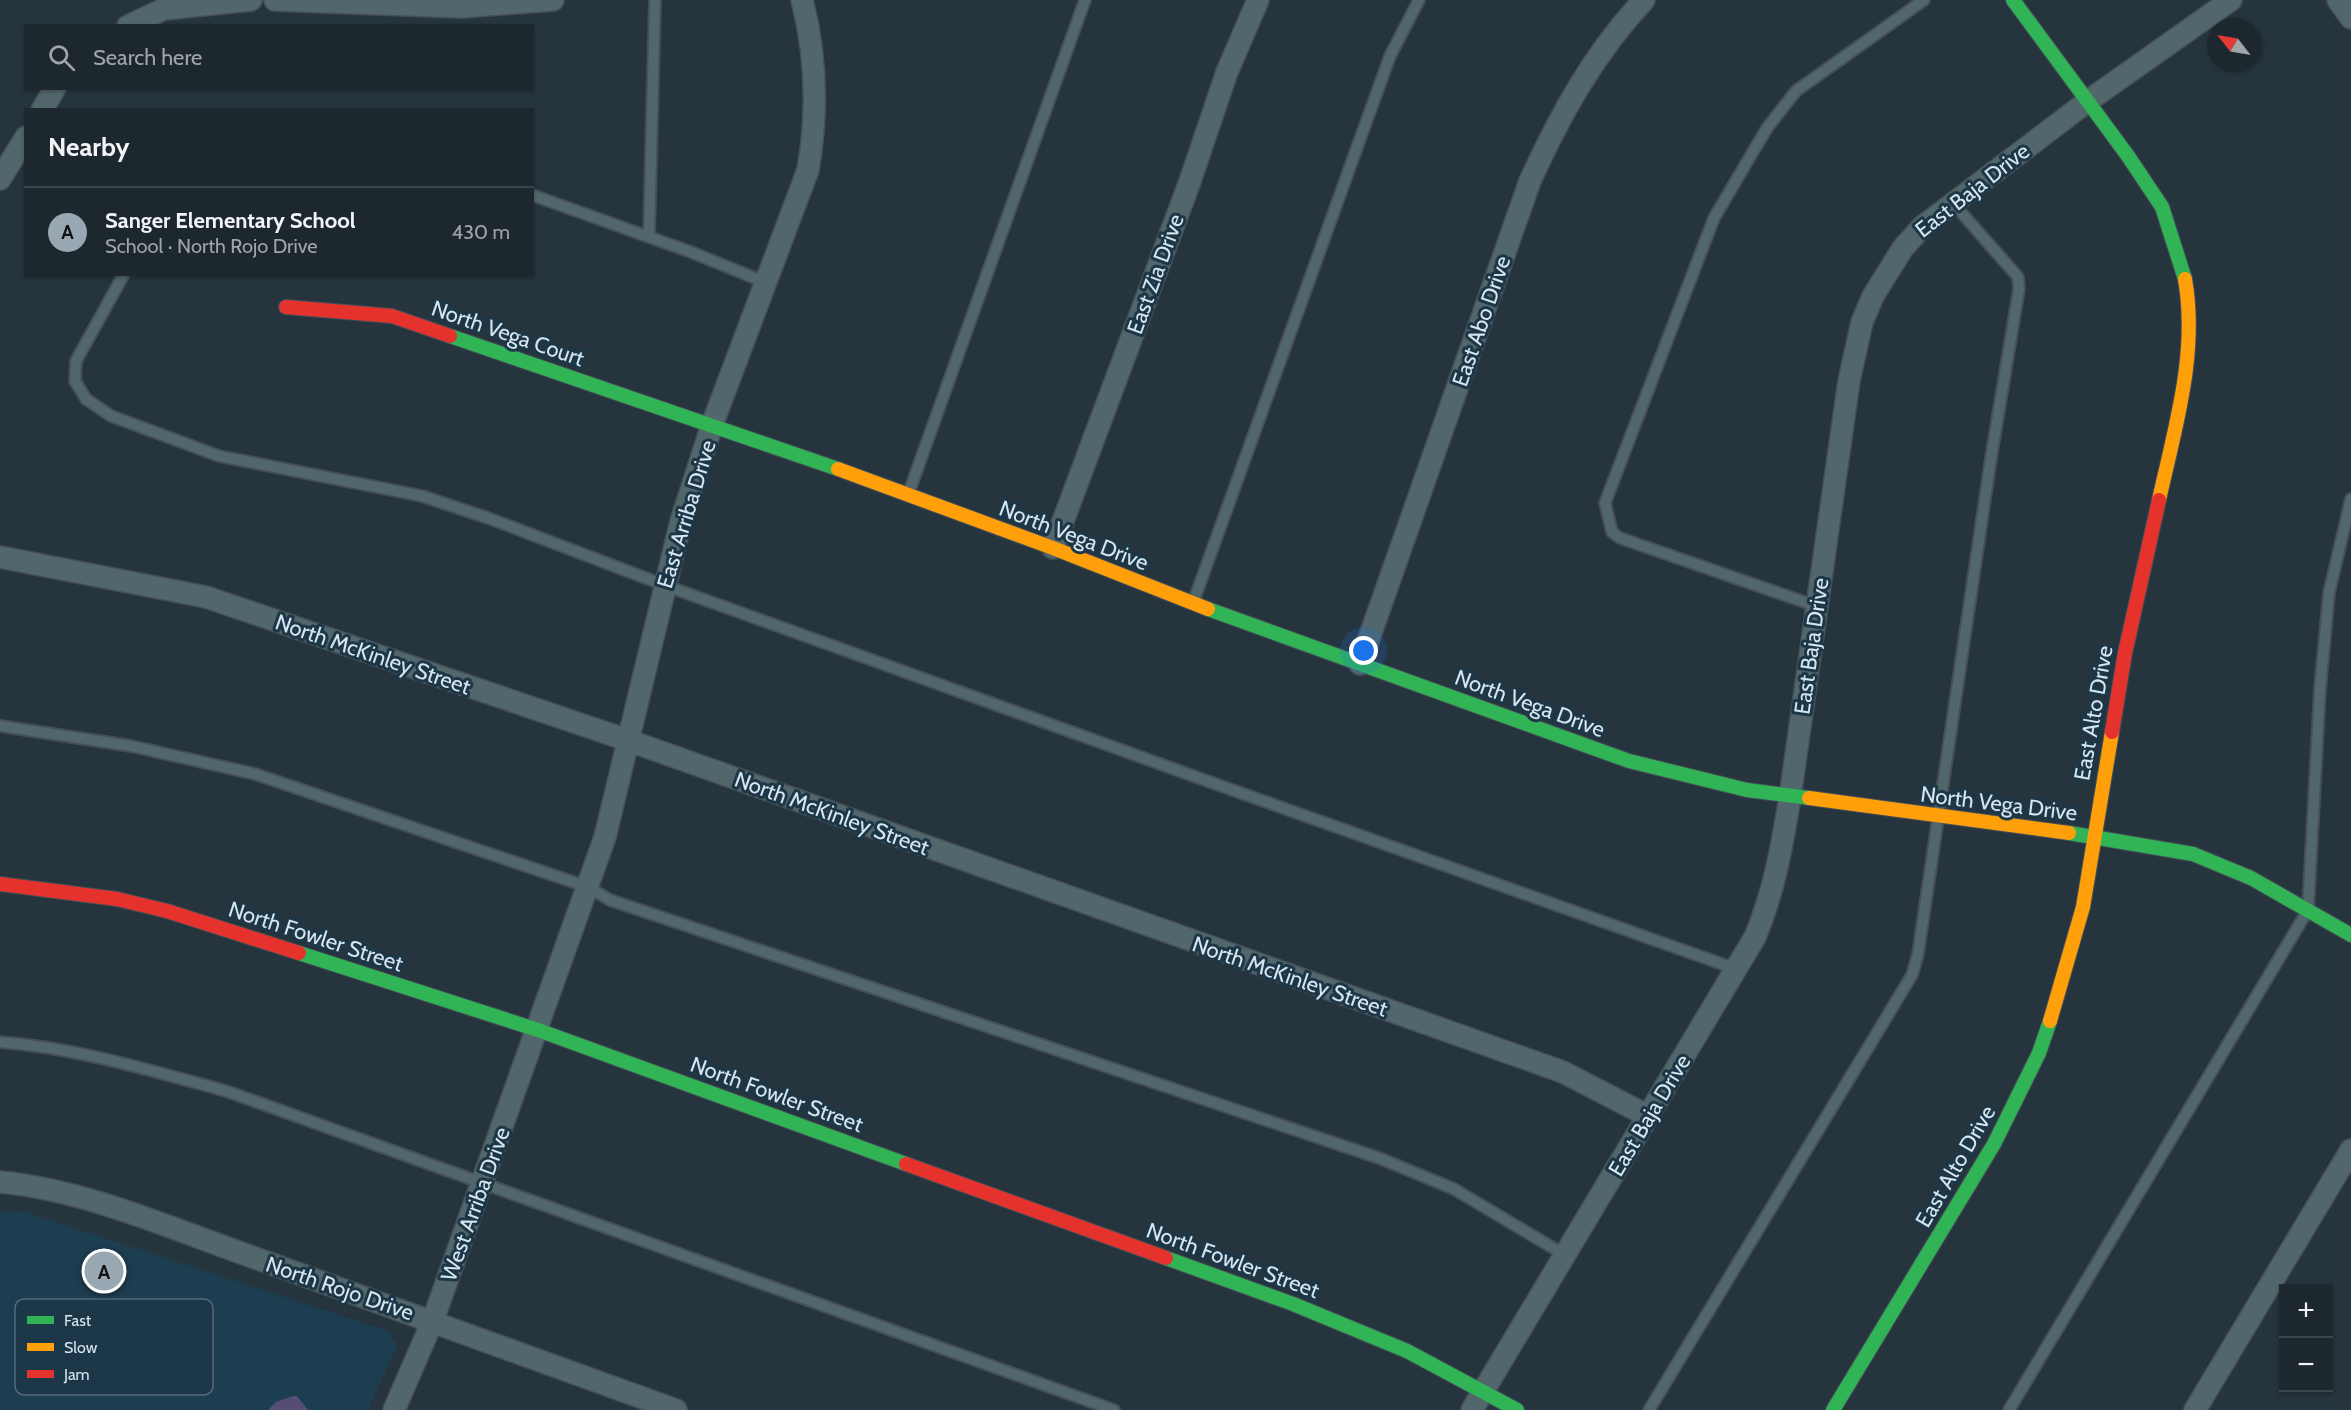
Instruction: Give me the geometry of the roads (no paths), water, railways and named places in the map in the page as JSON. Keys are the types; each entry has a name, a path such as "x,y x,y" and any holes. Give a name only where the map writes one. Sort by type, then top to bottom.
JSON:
{"street":[{"path":"132,24 165,9 251,0"},
{"path":"275,0 461,7 553,0"},
{"name":"East Arriba Drive","path":"538,1030 605,837 630,741 664,585 712,425 808,170 815,129 813,43 802,0"},
{"name":"East Zia Drive","path":"1053,548 1189,183 1227,72 1258,0"},
{"name":"East Abo Drive","path":"1360,664 1530,181 1555,127 1590,68 1644,0"},
{"name":"East Alto Drive","path":"1833,1410 1994,1144 2039,1053 2064,978 2083,907 2125,653 2188,368 2190,308 2182,264 2162,207 2088,101 2013,0"},
{"name":"East Baja Drive","path":"1472,1410 1755,937 1768,905 1780,858 1790,797 1849,381 1862,322 1877,288 1903,248 1952,202 2088,101 2231,0"},
{"path":"2338,0 2351,18"},
{"path":"43,108 54,90"},
{"path":"0,179 24,140"},
{"name":"North Vega Court","path":"286,307 392,316 712,425"},
{"name":"North Vega Drive","path":"712,425 1053,548 1193,604 1629,761 1689,778 1790,797 2094,836 2193,854 2251,878 2351,935"},
{"name":"North McKinley Street","path":"0,558 206,597 630,741 1563,1072 1648,1116"},
{"name":"North Fowler Street","path":"0,884 117,899 167,911 538,1030 1293,1304 1407,1351 1484,1390 1517,1410"},
{"name":"West Arriba Drive","path":"394,1410 433,1320 538,1030"},
{"path":"2195,1410 2351,1150"},
{"name":"North Rojo Drive","path":"0,1182 46,1187 107,1206 433,1320 676,1410"}],"lane":[{"path":"649,236 655,0"},
{"path":"908,495 1085,0"},
{"path":"1193,604 1390,56 1419,0"},
{"path":"1816,606 1620,538 1612,532 1605,503 1714,218 1767,128 1796,91 1924,0"},
{"path":"534,196 649,236 767,283"},
{"path":"1649,1410 1912,975 1918,954 2019,289 2018,278 1952,202"},
{"path":"123,276 76,361 75,381 86,399 111,416 219,456 330,476 422,496 1736,969"},
{"path":"2009,1410 2308,910 2320,689 2329,593 2351,499"},
{"path":"0,726 131,746 255,774 588,886 610,900 1379,1158 1454,1189 1565,1255"},
{"path":"0,1042 30,1045 125,1064 226,1091 482,1181 1114,1410"}],"place":[{"name":"Sanger Elementary School","path":"104,1271"}]}
